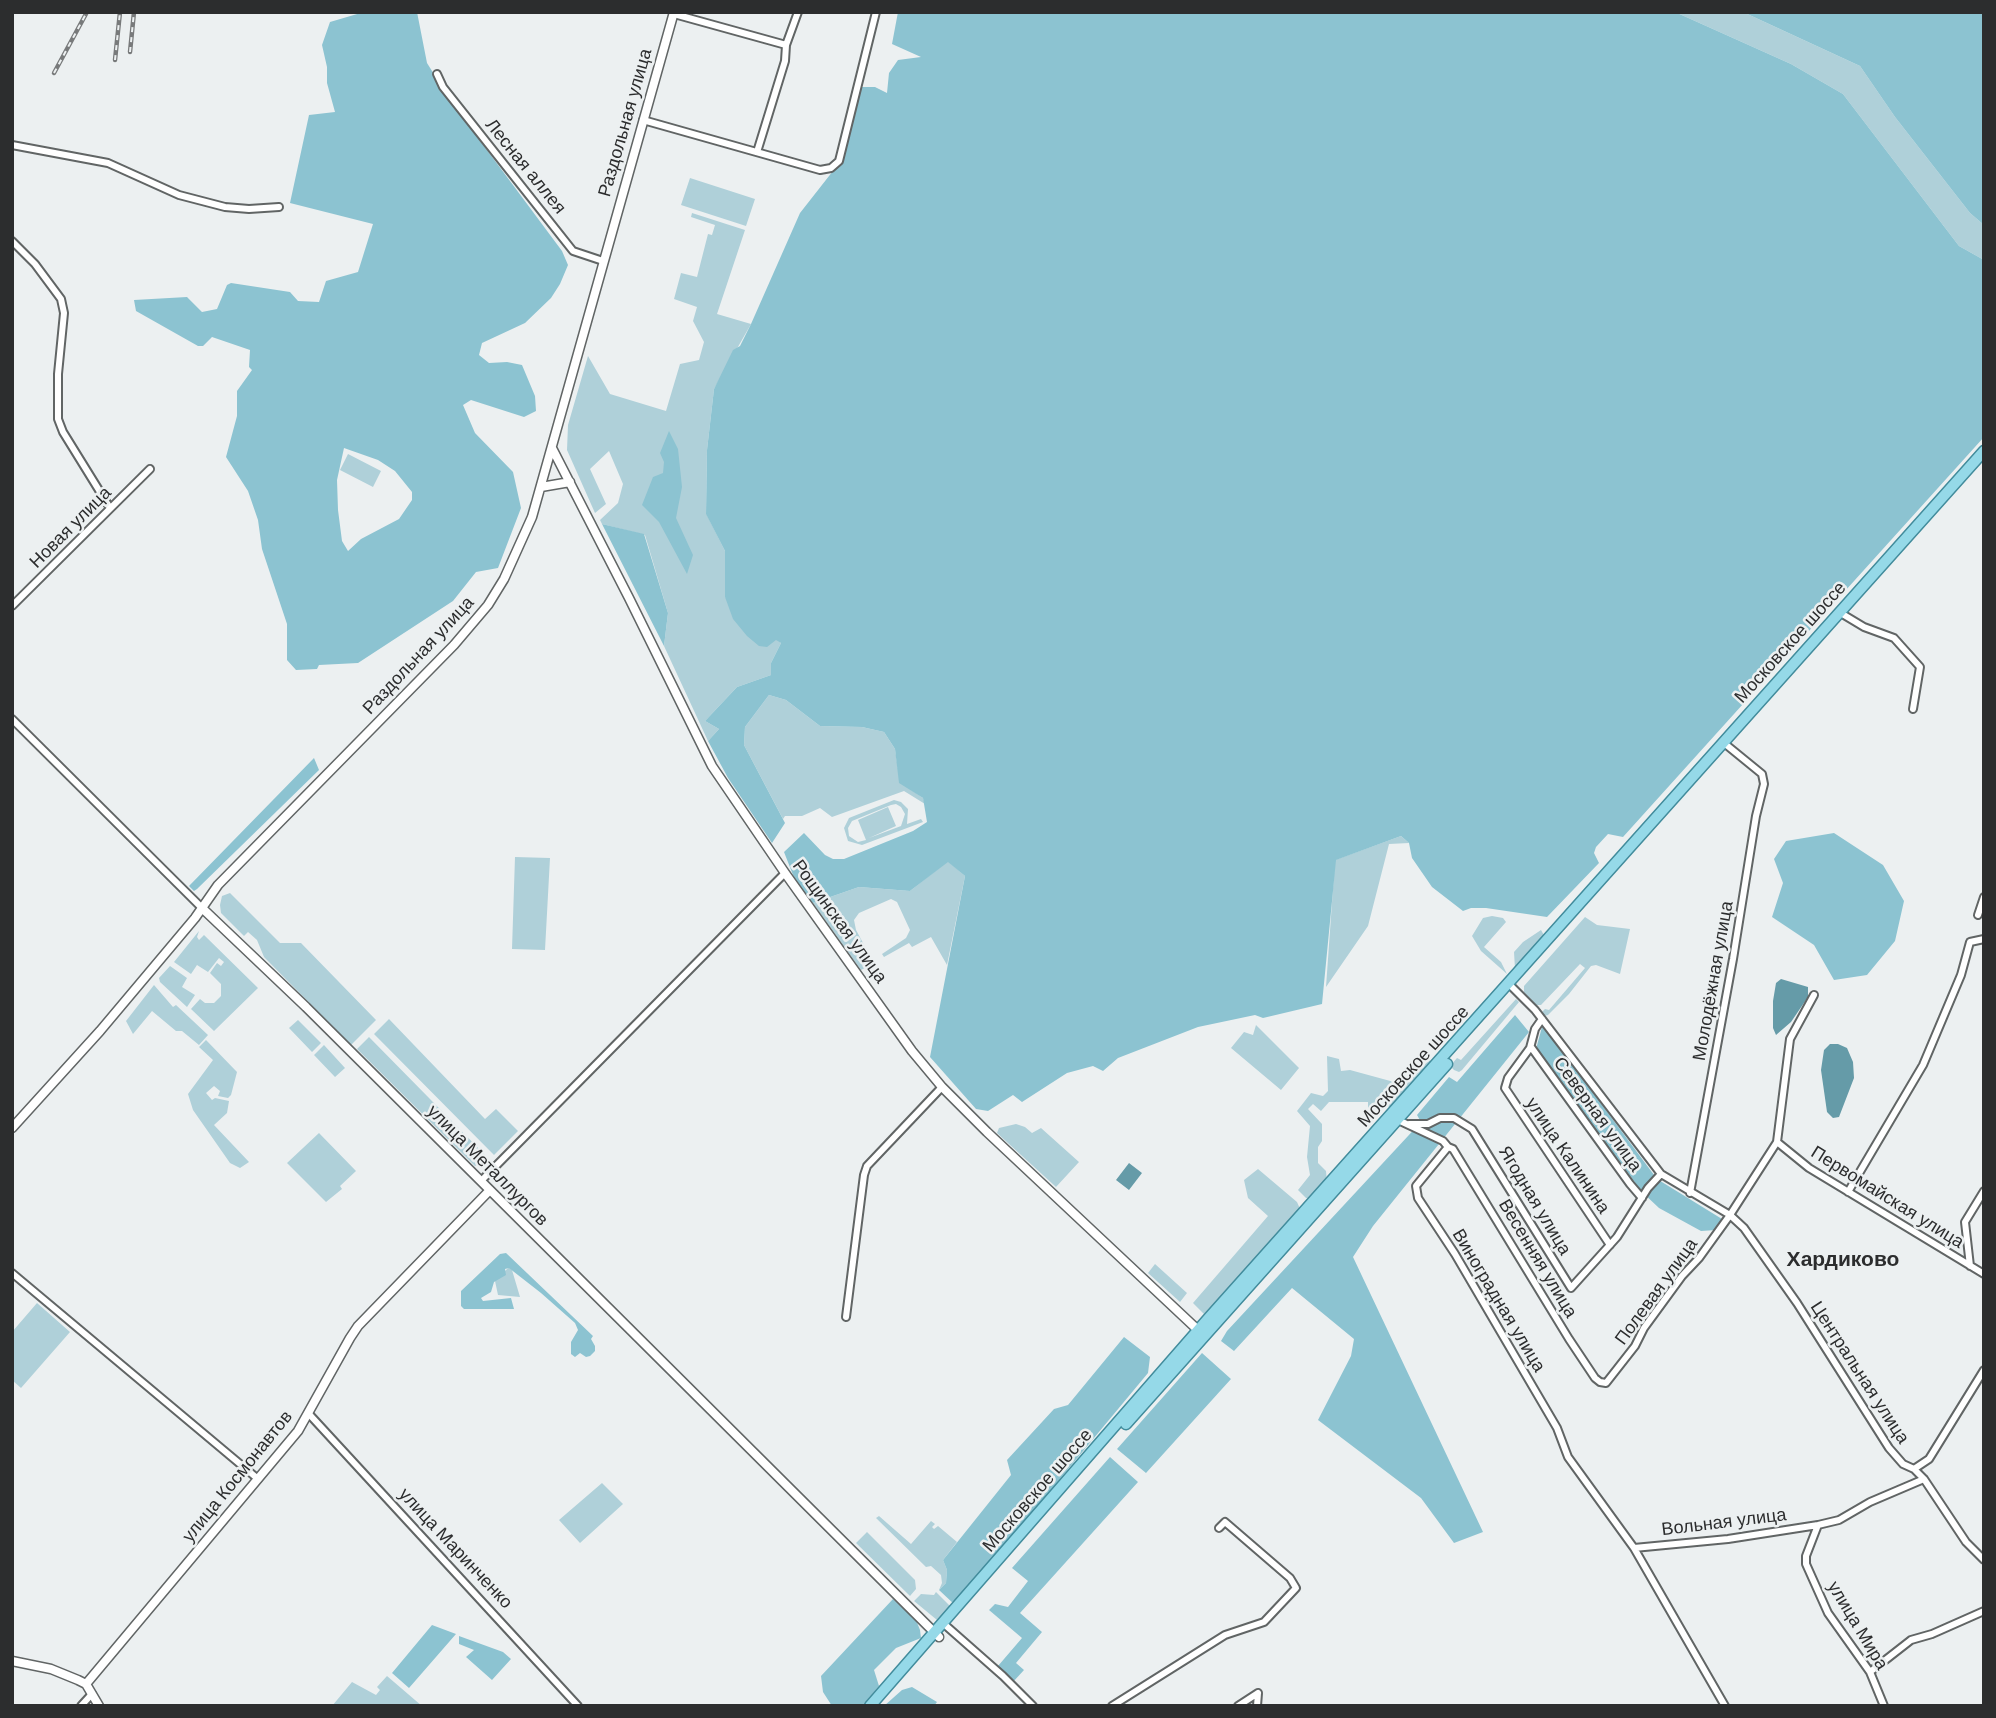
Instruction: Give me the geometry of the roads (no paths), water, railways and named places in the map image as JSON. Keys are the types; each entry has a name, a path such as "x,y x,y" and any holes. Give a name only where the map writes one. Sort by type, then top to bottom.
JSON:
{"main road":[{"name":"Раздольная улица","path":"12,1128 100,1031 238,863 454,645 488,605 504,579 527,529 541,487 674,13"},
{"name":"Рощинская улица","path":"552,448 712,766 912,1051 942,1087 1202,1333"},
{"name":"Московское шоссе","path":"870,1706 946,1625 1984,450"},
{"name":"Московское шоссе","path":"1726,744 1984,459"},
{"path":"541,487 570,482"},
{"name":"улица Металлургов","path":"202,908 481,1181 937,1635"},
{"name":"Московское шоссе","path":"1202,1333 1401,1122 1512,986"},
{"name":"улица Космонавтов","path":"86,1684 298,1431 359,1326 490,1190"},
{"name":"Московское шоссе","path":"877,1706 937,1635"},
{"path":"12,1661 62,1672 86,1684 99,1706"}],"street":[{"path":"757,152 785,61 786,45 798,12"},
{"path":"643,120 820,170 831,168 839,161 876,12"},
{"path":"674,13 786,45"},
{"name":"Лесная аллея","path":"437,74 443,87 573,251 603,261"},
{"path":"12,145 118,166 157,187 225,207 279,207"},
{"path":"12,241 35,264 61,299 64,313 58,374 58,419 110,508"},
{"name":"Новая улица","path":"12,606 150,469"},
{"path":"1844,615 1894,638 1920,667 1913,709"},
{"name":"улица Металлургов","path":"12,719 202,908"},
{"name":"Молодёжная улица","path":"1690,1193 1756,816 1764,784 1762,774 1726,744"},
{"path":"481,1181 785,873"},
{"path":"1978,915 1984,897"},
{"path":"1848,1192 1923,1065 1961,975 1970,942 1984,939"},
{"name":"Центральная улица","path":"1512,986 1542,1019 1661,1174 1730,1215 1744,1228 1797,1303 1889,1448 1903,1464 1914,1469 1924,1479 1966,1542 1984,1560"},
{"path":"1777,1142 1790,1039 1814,995"},
{"path":"1531,1048 1535,1029 1542,1019"},
{"name":"Северная улица","path":"1531,1048 1642,1198"},
{"name":"улица Калинина","path":"1531,1048 1508,1078 1505,1088 1610,1245"},
{"path":"846,1317 867,1166 942,1087"},
{"name":"Ягодная улица","path":"1401,1122 1428,1124 1440,1118 1454,1118 1472,1129 1571,1288 1610,1245"},
{"path":"1401,1122 1443,1141 1448,1147"},
{"name":"Первомайская улица","path":"1777,1142 1810,1168 1984,1274"},
{"name":"Полевая улица","path":"1604,1383 1635,1346 1650,1320 1730,1215 1777,1142"},
{"name":"Виноградная улица","path":"1448,1147 1416,1186 1416,1190 1558,1428 1569,1457 1634,1548 1725,1706"},
{"name":"Весенняя улица","path":"1448,1147 1471,1177 1569,1339 1595,1378 1604,1383"},
{"path":"1610,1245 1648,1188 1661,1174"},
{"path":"1970,1266 1965,1222 1984,1191"},
{"path":"12,1273 258,1479"},
{"path":"1914,1469 1929,1459 1984,1370"},
{"name":"улица Маринченко","path":"309,1414 578,1706"},
{"name":"Вольная улица","path":"1634,1548 1728,1539 1818,1525 1839,1520 1870,1502 1924,1479"},
{"path":"1112,1706 1225,1635 1264,1622 1296,1588 1290,1578 1225,1522 1219,1528"},
{"name":"улица Мира","path":"1818,1525 1805,1561 1828,1613 1870,1672 1884,1706"},
{"path":"1870,1672 1911,1640 1932,1634 1984,1611"},
{"path":"946,1625 1033,1706"},
{"path":"1238,1706 1258,1693 1257,1706"},
{"path":"81,1706 92,1694"}],"railway":[{"path":"54,73 87,12"},
{"path":"115,60 120,12"},
{"path":"130,52 134,12"}],"district":[{"name":"Хардиково","path":"1843,1260"}]}
